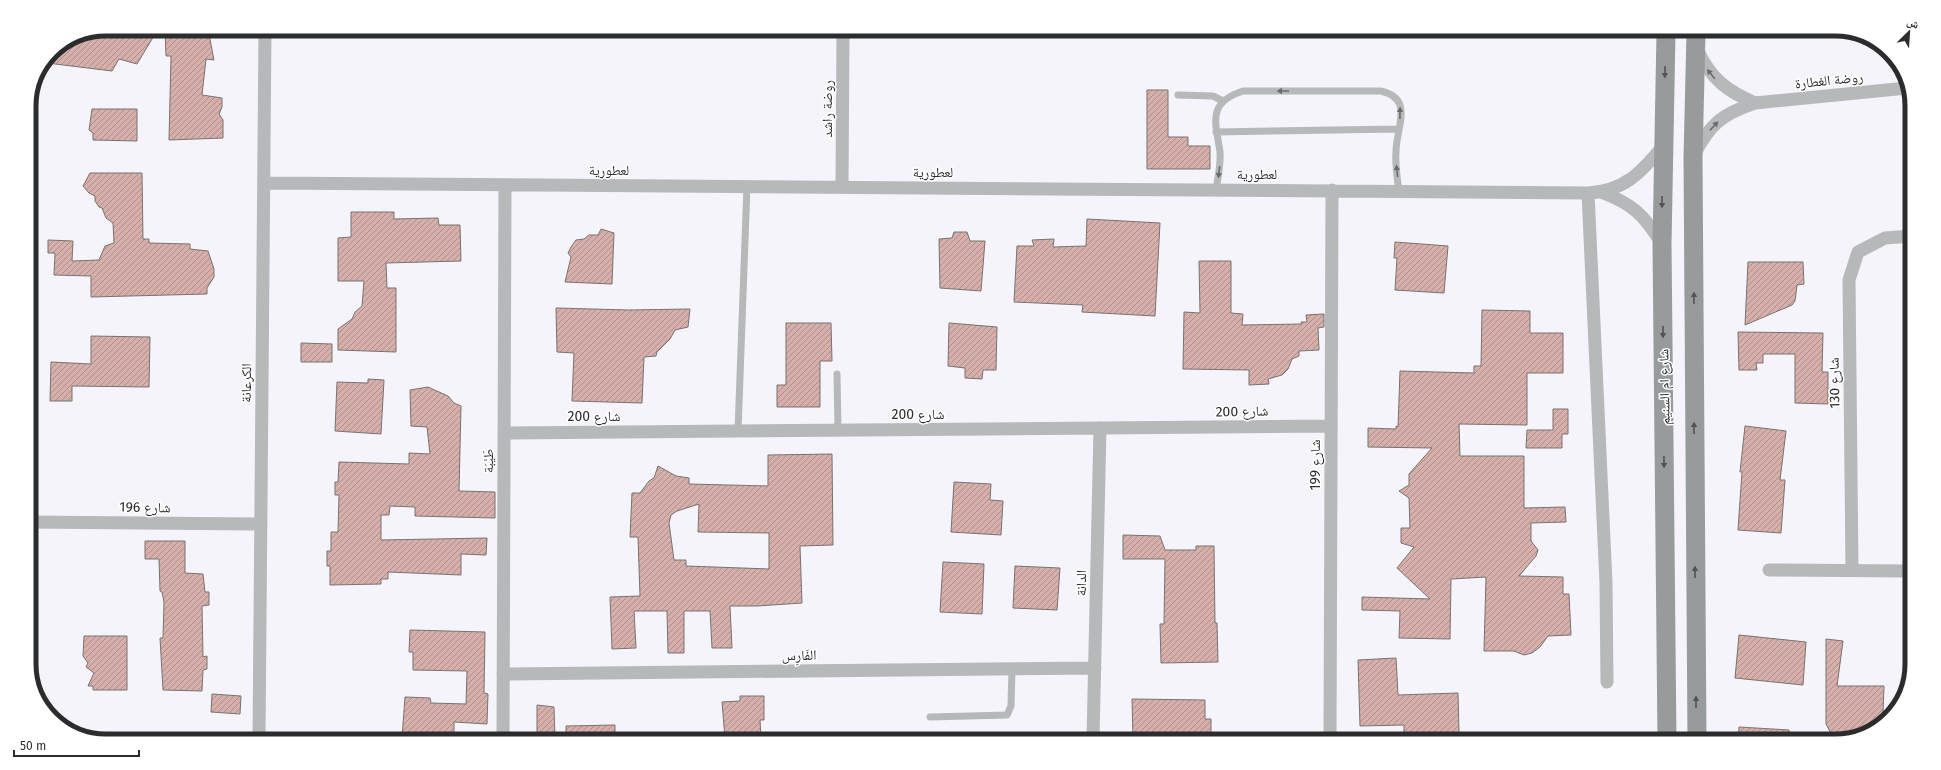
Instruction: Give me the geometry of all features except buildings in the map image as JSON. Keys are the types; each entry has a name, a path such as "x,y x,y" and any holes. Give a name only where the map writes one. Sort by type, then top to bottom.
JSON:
{"main road":[{"name":"شارع ام السنيم","path":"1666,36 1662,244 1667,734"},
{"path":"1696,40 1693,158 1697,734"}],"street":[{"name":"الكرعانة","path":"259,734 265,36"},
{"name":"روضة راشد","path":"842,187 844,36"},
{"name":"روضة الغطارة","path":"1696,40 1704,66 1718,82 1735,95 1755,103"},
{"name":"روضة الغطارة","path":"1693,158 1701,141 1714,123 1733,110 1755,103 1903,88"},
{"name":"لعطورية","path":"264,183 1588,193 1602,192 1620,186 1637,175 1663,146"},
{"name":"طَيْبَة","path":"503,734 506,185"},
{"name":"شارع 199","path":"1330,734 1332,190"},
{"name":"لعطورية","path":"1602,192 1621,200 1639,212 1652,228 1662,244"},
{"path":"1588,193 1606,583 1607,682"},
{"name":"شارع 130","path":"1852,570 1849,280 1858,252 1885,238 1905,236"},
{"name":"شارع 200","path":"504,433 1331,426"},
{"name":"الدانة","path":"1093,734 1100,428"},
{"name":"شارع 196","path":"36,522 261,524"},
{"path":"1769,570 1905,571"},
{"name":"الفَارِس","path":"503,674 1095,668"}],"lane":[{"path":"1216,190 1220,163 1216,132 1216,116 1223,101 1232,95 1243,91 1381,91 1388,92 1399,103 1401,110 1396,151 1399,191"},
{"path":"1178,95 1213,96 1223,101"},
{"path":"1216,132 1398,129"},
{"path":"738,431 747,186"},
{"path":"837,374 838,430"},
{"path":"930,717 1007,715 1011,710 1012,669"}]}
